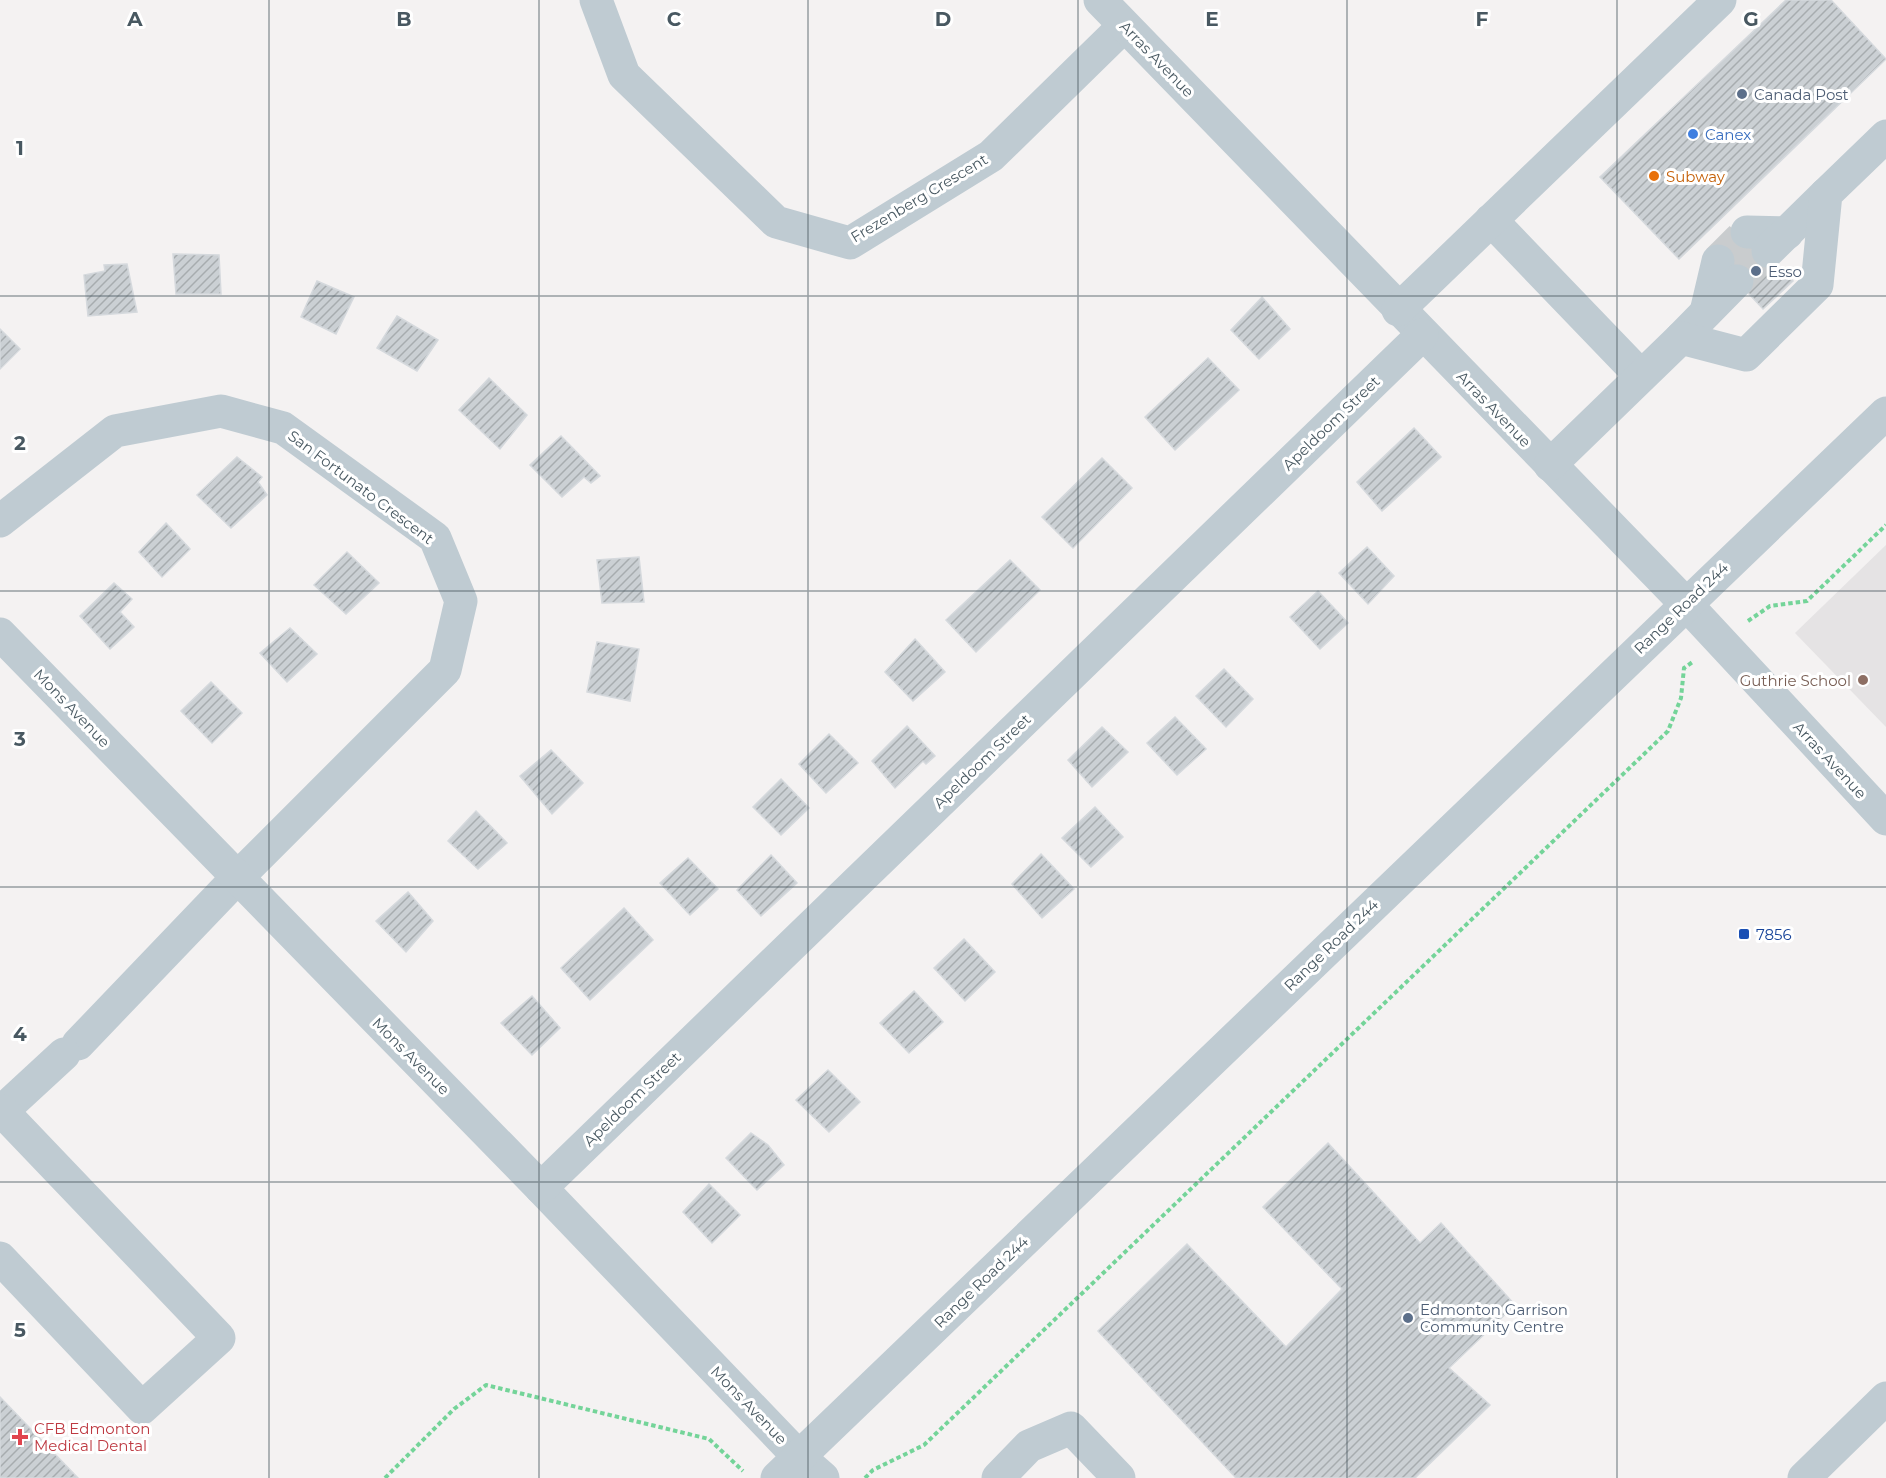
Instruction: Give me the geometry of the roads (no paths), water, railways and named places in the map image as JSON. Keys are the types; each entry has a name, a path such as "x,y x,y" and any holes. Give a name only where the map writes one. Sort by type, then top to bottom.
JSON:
{"street":[{"name":"Frezenberg Crescent","path":"596,0 624,75 776,222 850,243 991,156 1124,26"},
{"name":"Arras Avenue","path":"1100,0 1422,335 1686,604 1718,642 1886,819"},
{"path":"1398,310 1720,0"},
{"path":"1767,239 1826,194 1886,136"},
{"path":"1681,338 1746,355 1817,285 1826,194"},
{"path":"1491,220 1641,376"},
{"path":"1550,465 1706,312 1727,271"},
{"name":"Apeldoom Street","path":"541,1188 1422,335"},
{"name":"San Fortunato Crescent","path":"0,521 115,431 221,411 283,428 435,538 461,601 445,670 236,879 71,1049 1,1112"},
{"name":"Range Road 244","path":"800,1471 1686,604 1886,413"},
{"name":"Mons Avenue","path":"0,634 236,879 541,1188 800,1471"},
{"path":"0,1258 142,1408 219,1338 1,1112"},
{"path":"1804,1478 1886,1398"},
{"path":"998,1478 1029,1446 1071,1428 1119,1478"}],"tunnel":[{"path":"1718,261 1747,232"},
{"path":"1737,281 1768,251"}],"place":[{"name":"Canada Post","path":"1742,94"},
{"name":"Canex","path":"1693,134"},
{"name":"Subway","path":"1654,176"},
{"name":"Esso","path":"1756,271"},
{"name":"Guthrie School","path":"1863,680"},
{"name":"7856","path":"1744,934"},
{"name":"Edmonton Garrison Community Centre","path":"1408,1318"},
{"name":"CFB Edmonton Medical Dental","path":"20,1437"}]}
